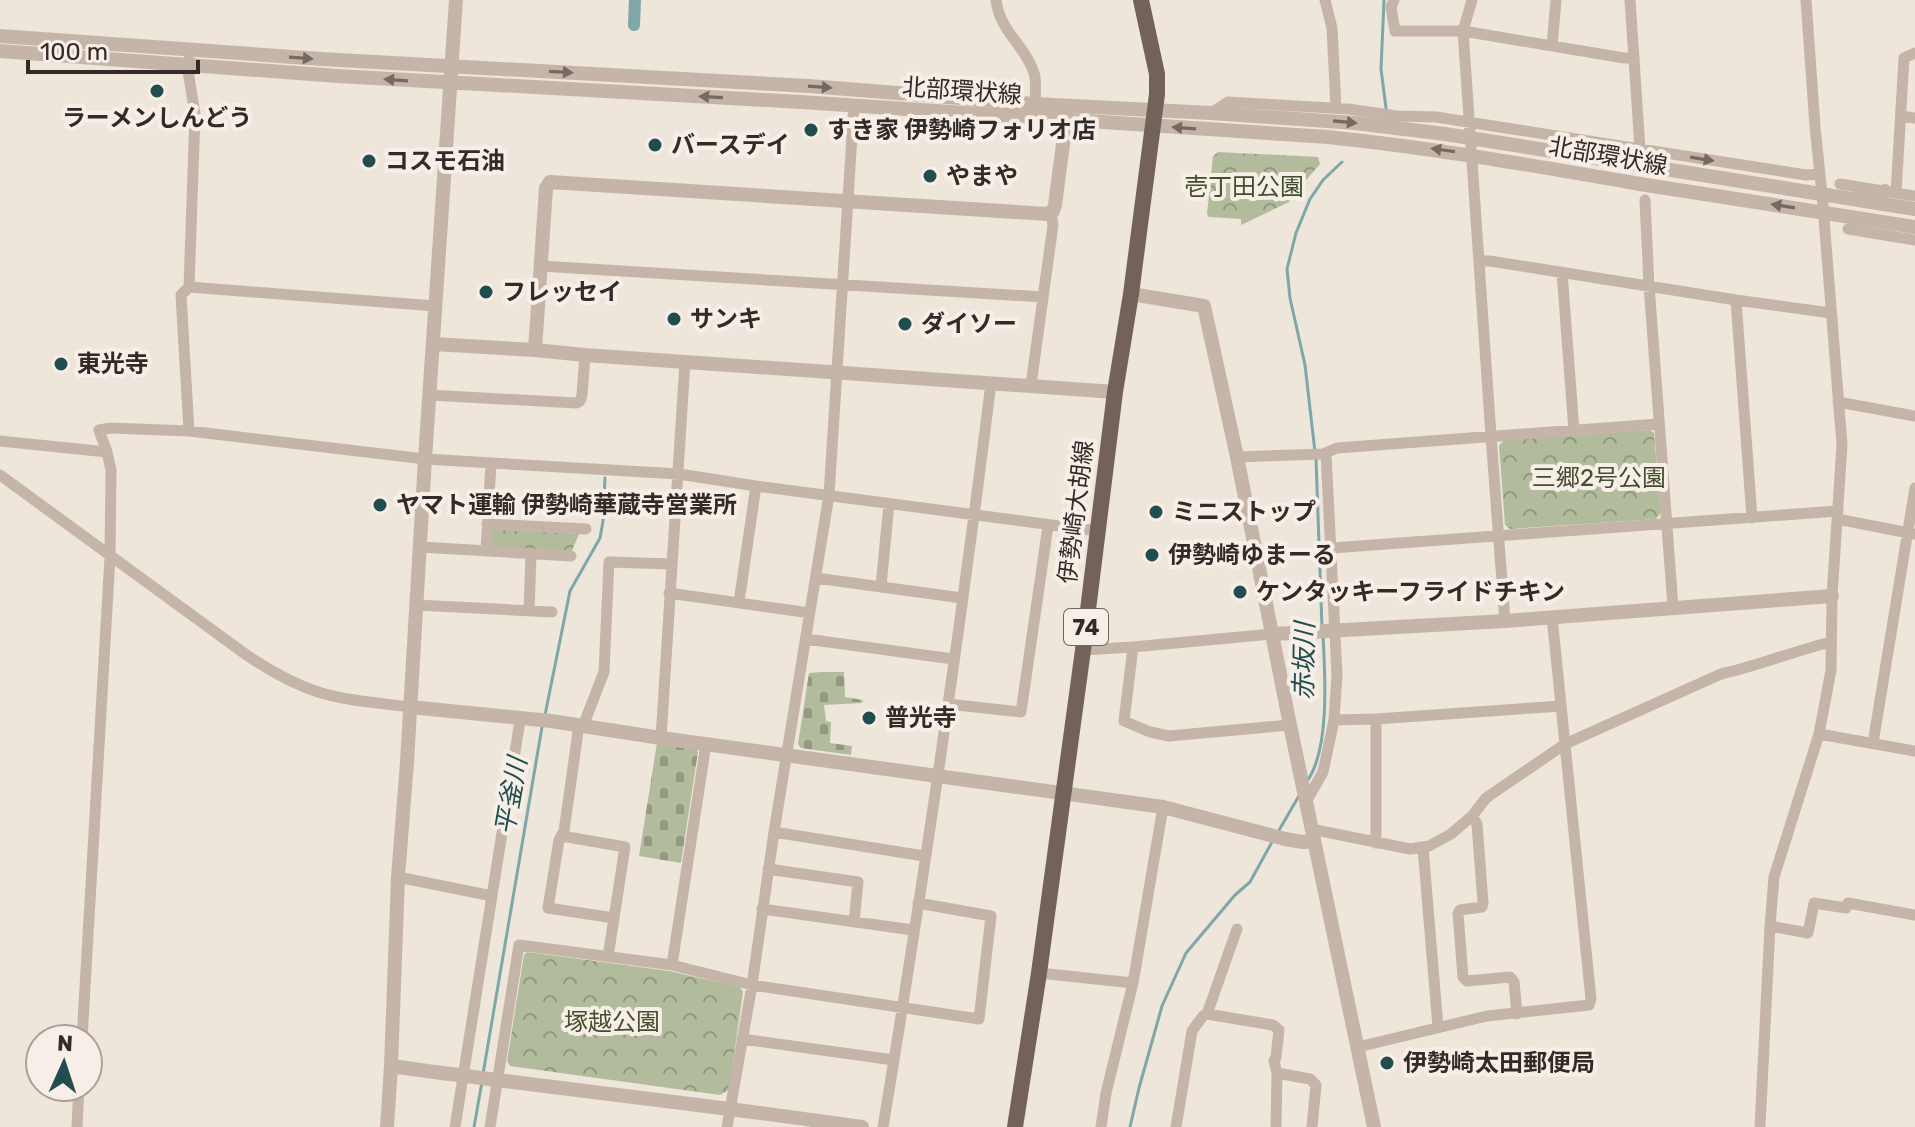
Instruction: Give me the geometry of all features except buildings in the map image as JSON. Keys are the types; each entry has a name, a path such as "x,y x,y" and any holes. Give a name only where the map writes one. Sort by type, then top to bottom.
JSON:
{"main road":[{"name":"伊勢崎大胡線","path":"1015,1127 1039,973 1154,118 1157,74 1141,0"}],"street":[{"path":"387,1127 398,877 456,0"},
{"path":"996,0 1004,25 1033,72 1035,104"},
{"path":"1325,0 1332,28 1336,108"},
{"path":"1394,0 1391,7 1395,31 1463,31 1624,58 1634,57"},
{"path":"1472,0 1463,31 1505,621"},
{"path":"1552,46 1556,0"},
{"path":"1630,0 1640,149"},
{"path":"1760,1127 1774,877 1819,734 1831,670 1832,596 1842,445 1806,0"},
{"name":"北部環状線","path":"0,36 450,83 854,105 1066,121 1211,113 1470,131 1915,209"},
{"name":"北部環状線","path":"0,51 451,66 809,86 1035,104 1405,145 1915,227"},
{"path":"1890,192 1902,116 1904,58 1915,53"},
{"path":"189,57 195,114 189,287 181,295 189,431"},
{"path":"1211,113 1228,102 1436,117 1470,131 1640,149 1806,175 1819,174"},
{"path":"727,1127 829,495 854,105"},
{"path":"1902,116 1915,118"},
{"path":"1031,385 1053,225 1051,213 1055,205 1066,121"},
{"path":"535,350 546,188 550,182 1051,213"},
{"path":"1840,184 1915,196"},
{"path":"1855,199 1890,192"},
{"path":"1645,200 1658,424 1673,607"},
{"path":"1848,229 1915,240"},
{"path":"1479,261 1831,313"},
{"path":"541,266 1043,297"},
{"path":"1562,272 1574,431"},
{"path":"189,287 435,306"},
{"path":"1131,294 1204,306 1374,1127"},
{"path":"1736,300 1752,518"},
{"path":"433,344 1115,392"},
{"path":"429,395 576,403 582,395 585,355"},
{"path":"661,738 685,362"},
{"path":"883,1127 939,775 991,383"},
{"path":"1838,402 1915,416"},
{"path":"1237,457 1326,453 1337,448 1658,424"},
{"path":"83,1023 110,557 111,470 99,430 189,431 425,459 679,474 1098,531"},
{"path":"0,441 107,452"},
{"path":"1306,802 1323,772 1334,720 1337,675 1332,631 1332,548 1326,453"},
{"path":"486,551 491,463"},
{"path":"0,475 241,651 274,672 328,694 410,707 581,725 1163,807 1303,842 1313,835 1410,849 1423,848 1451,834 1472,816 1486,798 1565,744 1721,674 1831,642"},
{"path":"739,602 756,486"},
{"path":"1873,743 1911,533 1915,488"},
{"path":"881,586 889,504"},
{"path":"1332,548 1752,518 1838,515 1911,533"},
{"path":"487,524 586,529"},
{"path":"948,704 1021,712 1048,526"},
{"path":"420,547 571,556"},
{"path":"529,611 531,554"},
{"path":"614,918 548,908 581,725 604,672 609,562 671,564"},
{"path":"816,578 962,598"},
{"path":"669,593 810,613"},
{"path":"1083,650 1832,596"},
{"path":"416,605 552,612"},
{"path":"1358,1047 1487,1016 1589,1005 1591,999 1552,617"},
{"path":"806,639 953,659"},
{"path":"1133,647 1124,721 1169,736 1290,725"},
{"path":"1334,720 1561,706"},
{"path":"455,1127 466,1077 519,727 525,718"},
{"path":"1376,719 1376,843"},
{"path":"1819,734 1915,751"},
{"path":"672,965 706,744"},
{"path":"1101,1127 1106,1093 1133,983 1163,807"},
{"path":"1472,816 1477,824 1483,903 1482,907 1460,910 1458,913 1463,977 1467,981 1510,977 1514,982 1517,1014"},
{"path":"774,832 924,856"},
{"path":"562,836 625,847 608,957"},
{"path":"1423,848 1438,1027"},
{"path":"768,869 858,882 854,922"},
{"path":"398,877 492,896"},
{"path":"490,1127 519,945 672,965 752,985 979,1019 991,916 918,903"},
{"path":"1770,926 1808,933 1814,903 1846,908 1848,903 1915,915"},
{"path":"762,909 913,930"},
{"path":"1176,1127 1192,1031 1207,1014 1237,929"},
{"path":"1039,973 1133,983"},
{"path":"1207,1014 1273,1025 1279,1030 1274,1061 1277,1073 1276,1127"},
{"path":"742,1039 894,1060"},
{"path":"391,1066 730,1108 804,1123 862,1127"},
{"path":"1277,1073 1310,1079 1316,1085 1312,1127"},
{"path":"77,1127 78,1103"}],"green space":[{"name":"壱丁田公園","path":"1218,152 1318,157 1320,164 1289,202 1241,225 1241,219 1209,217 1207,214 1213,156"},
{"name":"三郷2号公園","path":"1650,430 1654,433 1661,513 1656,519 1510,529 1505,525 1499,446 1504,440"},
{"path":"493,529 579,534 571,553 494,548 490,545"},
{"path":"844,672 845,697 863,700 862,703 824,705 826,721 831,722 830,743 852,746 851,755 801,748 798,744 809,673"},
{"path":"657,743 696,749 698,752 681,863 639,856"},
{"name":"塚越公園","path":"527,952 669,971 740,987 743,992 729,1090 720,1095 510,1066 507,1061 524,955"}],"waterway":[{"path":"634,25 635,0"},
{"name":"赤坂川","path":"1384,0 1381,69 1386,108"},
{"name":"赤坂川","path":"1315,452 1305,365 1287,269 1296,233 1310,199 1323,180 1342,162"},
{"name":"赤坂川","path":"1316,459 1322,627"},
{"name":"平釜川","path":"545,715 570,591 600,538 605,478"},
{"name":"赤坂川","path":"1308,780 1315,766 1323,730 1323,635"},
{"name":"平釜川","path":"483,1074 542,727"},
{"name":"赤坂川","path":"1278,832 1300,794"},
{"name":"赤坂川","path":"1130,1127 1162,1006 1186,953 1235,895 1250,882 1272,842"},
{"name":"平釜川","path":"474,1127 482,1082"}],"place":[{"name":"ラーメンしんどう","path":"157,91"},
{"name":"すき家 伊勢崎フォリオ店","path":"811,130"},
{"name":"バースデイ","path":"655,145"},
{"name":"コスモ石油","path":"369,161"},
{"name":"やまや","path":"930,176"},
{"name":"フレッセイ","path":"486,292"},
{"name":"サンキ","path":"674,319"},
{"name":"ダイソー","path":"905,324"},
{"name":"東光寺","path":"61,364"},
{"name":"ヤマト運輸 伊勢崎華蔵寺営業所","path":"380,505"},
{"name":"ミニストップ","path":"1156,512"},
{"name":"伊勢崎ゆまーる","path":"1152,555"},
{"name":"ケンタッキーフライドチキン","path":"1240,592"},
{"name":"普光寺","path":"869,718"},
{"name":"伊勢崎太田郵便局","path":"1387,1063"}]}
